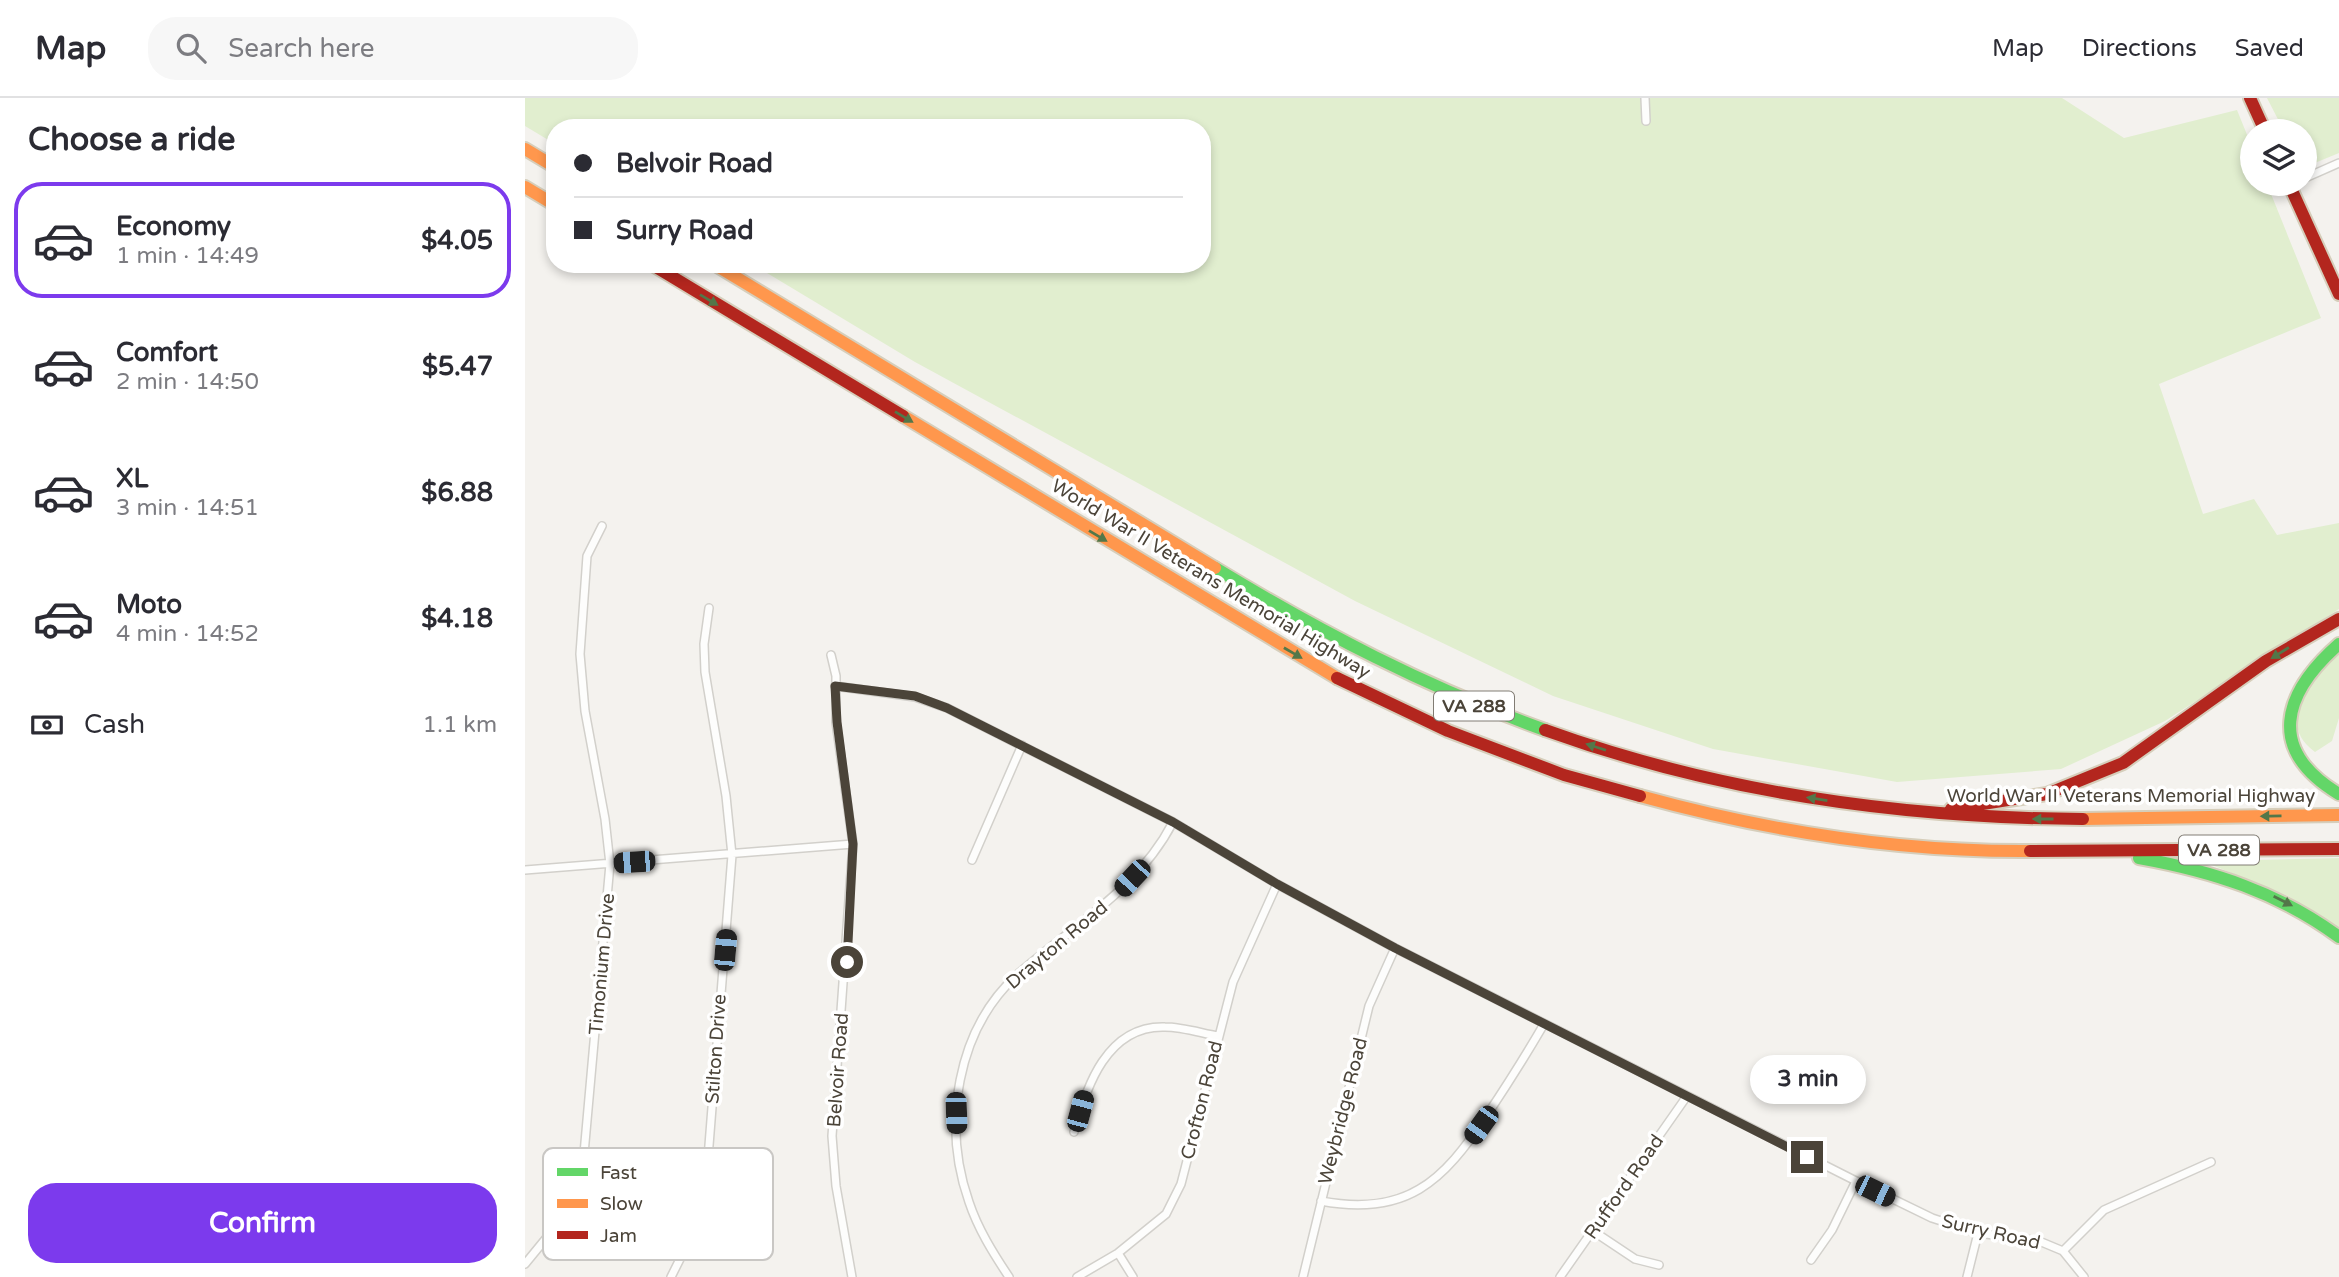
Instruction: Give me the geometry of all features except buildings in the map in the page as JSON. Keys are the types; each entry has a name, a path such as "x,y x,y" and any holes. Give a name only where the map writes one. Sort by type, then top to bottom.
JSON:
{"main road":[{"path":"2250,98 2260,119"},
{"path":"525,149 546,162"},
{"path":"525,187 546,200"},
{"path":"2295,196 2339,294"},
{"name":"World War II Veterans Memorial Highway","path":"666,273 1265,638 1358,690 1460,736 1618,792 1755,825 1835,838 1949,849 2100,852 2339,849"},
{"name":"World War II Veterans Memorial Highway","path":"729,273 1311,626 1404,675 1506,718 1682,772 1784,794 1933,815 2052,819 2339,815"},
{"path":"1933,815 1949,809 2003,803 2047,794 2123,763 2266,661 2339,619"},
{"path":"2339,644 2305,676 2293,700 2290,723 2300,760 2314,778 2339,794"},
{"path":"2100,852 2184,865 2238,881 2287,903 2339,937"}],"street":[{"path":"1645,98 1646,121"},
{"path":"2317,173 2339,163"},
{"name":"Timonium Drive","path":"585,1148 610,864 605,819 585,710 580,654 587,556 602,526"},
{"name":"Stilton Drive","path":"709,608 704,644 705,672 726,796 732,855 709,1148"},
{"name":"Belvoir Road","path":"831,655 853,844 832,1136 836,1186 852,1277"},
{"name":"Surry Road","path":"835,686 915,696 947,708 1173,822 1277,884 1395,948 1856,1181 1932,1218 1978,1233 2039,1241 2063,1251 2084,1277"},
{"path":"972,860 1022,745"},
{"name":"Drayton Road","path":"1009,1277 975,1218 963,1181 956,1113 965,1060 981,1023 1002,991 1039,956 1120,890 1157,848 1173,822"},
{"path":"525,870 853,844"},
{"name":"Crofton Road","path":"1077,1277 1118,1253 1166,1214 1181,1184 1233,982 1277,884"},
{"name":"Weybridge Road","path":"1303,1277 1369,1006 1395,948"},
{"path":"1321,1200 1347,1206 1376,1205 1402,1199 1430,1184 1451,1165 1481,1125 1544,1024"},
{"path":"1074,1132 1091,1078 1121,1043 1144,1030 1165,1027 1218,1037"},
{"name":"Rufford Road","path":"1560,1277 1687,1096"},
{"path":"2063,1251 2104,1210 2211,1162"},
{"path":"1811,1260 1832,1230 1856,1181"},
{"path":"1593,1231 1639,1261 1658,1265"},
{"path":"1968,1277 1978,1233"},
{"name":"Timonium Drive","path":"525,1264 543,1242"},
{"path":"1118,1253 1133,1277"},
{"name":"Stilton Drive","path":"671,1277 681,1260"}],"green space":[{"path":"525,98 2062,98 2124,138 2237,110 2241,119 2240,196 2272,196 2321,318 2159,384 2203,514 2254,499 2277,535 2339,523 2339,609 2165,721 2061,769 1897,782 1713,749 1553,696 1355,601 915,362 767,273 1211,273 1211,119 546,119 546,139 525,126"},
{"path":"2267,98 2339,98 2339,153 2317,162 2317,119 2278,119"},
{"path":"2339,650 2339,718 2332,741 2315,752 2303,740 2297,727 2297,713 2310,686"},
{"path":"2339,858 2339,930 2288,896 2212,865 2212,861"}],"traffic: fast":[{"path":"1215,568 1295,615 1375,657 1458,696 1545,730"},
{"path":"2339,644 2305,682 2295,702 2290,721 2292,740 2300,759 2316,777 2339,794"},
{"path":"2139,858 2192,870 2243,886 2292,908 2339,937"}],"traffic: slow":[{"path":"525,149 546,162"},
{"path":"525,187 546,200"},
{"path":"729,273 1215,568"},
{"path":"903,416 1337,678"},
{"path":"1640,796 1736,820 1833,837 1931,848 2030,851"},
{"path":"2083,819 2339,815"}],"traffic: jam":[{"path":"2250,98 2260,119"},
{"path":"2294,196 2339,294"},
{"path":"666,273 903,416"},
{"path":"1951,809 2047,794 2123,763 2266,661 2339,619"},
{"path":"1337,678 1448,731 1564,775 1640,796"},
{"path":"1545,730 1676,770 1810,798 1945,814 2083,819"},
{"path":"2030,851 2339,849"}],"route":[{"path":"847,962 853,876 852,820 837,722 835,686 915,696 947,708 1173,822 1277,884 1395,948 1807,1157"}]}
